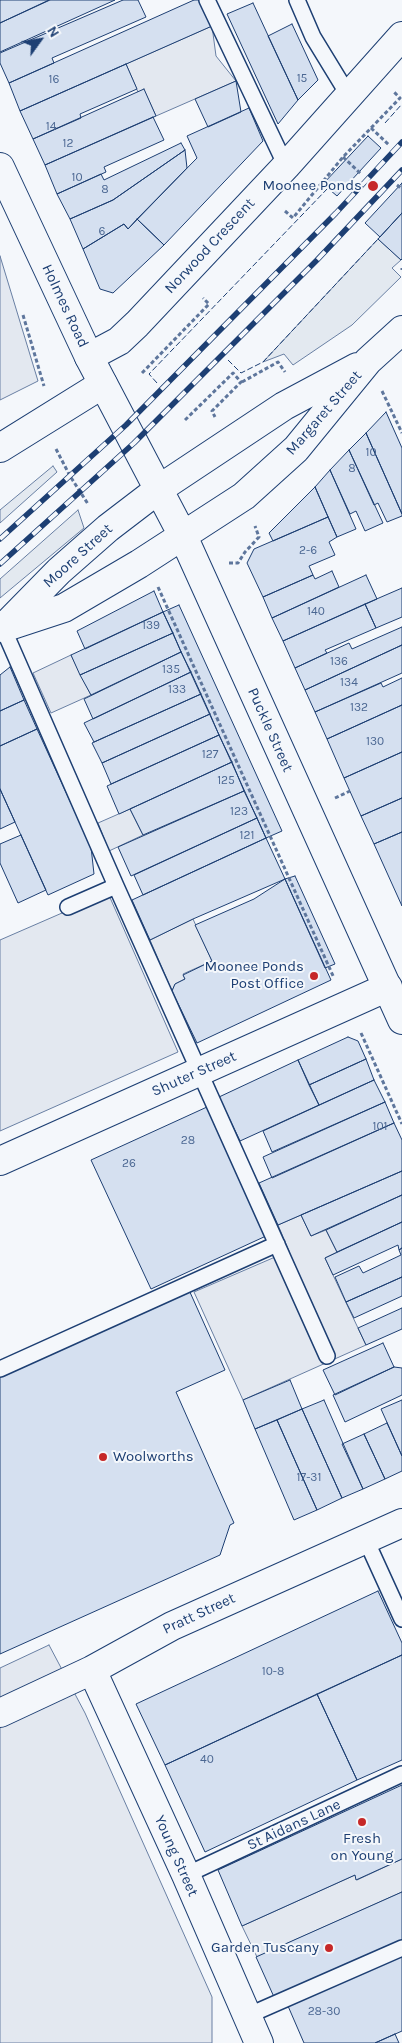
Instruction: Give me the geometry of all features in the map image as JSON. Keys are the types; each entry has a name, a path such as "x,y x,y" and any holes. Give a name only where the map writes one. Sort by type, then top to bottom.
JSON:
{"street":[{"name":"Norwood Crescent","path":"89,357 119,341 137,324 286,166 402,36"},
{"name":"Holmes Road","path":"0,167 89,357 134,443"},
{"name":"Margaret Street","path":"183,536 244,496 296,449 368,361 402,330"},
{"name":"Margaret Street","path":"159,489 284,406 368,361"},
{"path":"0,448 103,384"},
{"name":"Puckle Street","path":"134,443 183,536 402,1020"},
{"name":"Moore Street","path":"1,629 59,570 108,528 159,489"},
{"name":"Moore Street","path":"1,629 64,608 101,588 183,536"},
{"name":"Shuter Street","path":"0,1161 388,988"},
{"name":"Pratt Street","path":"0,1713 92,1670 172,1626 402,1523"},
{"name":"Young Street","path":"92,1670 186,1875 259,2043"}],"lane":[{"path":"207,0 286,166"},
{"path":"297,0 314,37 349,96"},
{"path":"1,629 327,1356"},
{"path":"68,907 116,886"},
{"path":"0,1369 276,1244"},
{"path":"366,1540 402,1619"},
{"name":"St Aidans Lane","path":"186,1875 402,1774"},
{"path":"247,2016 402,1948"}],"path":[{"path":"286,211 293,218 343,157 400,98 395,93"},
{"path":"371,128 389,145"},
{"path":"343,157 361,174"},
{"path":"397,185 402,189"},
{"path":"142,373 197,316"},
{"path":"368,361 402,433"},
{"path":"212,411 242,382 278,362 286,375"},
{"path":"185,420 232,373 242,382"},
{"path":"158,586 402,1124"}],"shaded area":[{"path":"212,26 216,56 236,81 156,116 144,90 138,92 126,64"},
{"path":"378,239 401,260 392,268 401,277 352,325 293,365 284,354 263,362"},
{"path":"0,256 38,381 0,400"},
{"path":"53,466 57,472 0,523 0,510"},
{"path":"78,510 84,528 0,598 0,579"},
{"path":"71,655 91,695 51,713 33,673"},
{"path":"130,809 143,835 109,851 98,823"},
{"path":"108,893 178,1052 0,1131 0,940"},
{"path":"193,919 212,961 183,974 185,979 175,984 172,991 150,940"},
{"path":"301,1215 311,1236 326,1230 337,1252 325,1258 366,1345 243,1400 194,1292 289,1251 278,1225"},
{"path":"49,1645 85,1713 212,1997 212,2043 0,2043 0,1668"},
{"path":"402,1859 402,1892 257,1957 242,1926 355,1875 357,1880"}],"building":[{"path":"0,0 49,0 0,23"},
{"path":"50,0 115,0 0,52 0,23"},
{"path":"123,0 138,0 146,17 52,58 54,63 9,83 0,63 0,53"},
{"path":"194,0 200,0 212,26 20,111 9,83"},
{"path":"253,3 298,100 278,124 227,14"},
{"path":"292,24 318,80 298,100 268,36"},
{"path":"126,64 137,89 80,114 81,118 33,139 20,111"},
{"path":"236,81 241,112 208,127 195,99"},
{"path":"144,89 156,116 45,165 33,139"},
{"path":"249,108 263,141 164,245 137,219 197,158 187,136"},
{"path":"153,117 164,140 104,167 106,172 57,194 45,165"},
{"path":"368,136 381,148 337,196 323,184"},
{"path":"181,143 185,150 113,200 70,219 57,194 101,174 104,180"},
{"path":"185,150 187,168 128,229 124,224 83,249 70,219 113,200"},
{"path":"402,183 402,213 380,237 365,223"},
{"path":"402,213 402,259 401,260 378,239"},
{"path":"137,219 164,245 113,293 100,289 83,249 124,224 128,229"},
{"path":"386,412 402,448 402,514 366,433"},
{"path":"366,433 402,514 402,516 387,522 378,503 374,505 349,450"},
{"path":"349,450 383,523 365,531 356,511 350,514 330,470"},
{"path":"330,470 356,529 337,537 315,487"},
{"path":"315,487 328,517 273,541 269,533"},
{"path":"328,517 337,537 329,542 335,555 309,566 313,575 263,597 247,563 254,549"},
{"path":"332,571 339,587 272,618 263,597 313,575 315,579"},
{"path":"366,575 377,599 283,641 272,618"},
{"path":"402,588 402,617 376,628 365,604"},
{"path":"154,591 163,612 85,649 77,631"},
{"path":"365,604 376,628 325,650 327,653 295,668 283,641"},
{"path":"179,605 282,831 266,838 163,612"},
{"path":"163,612 173,633 80,675 71,655"},
{"path":"402,627 402,645 305,690 295,668 349,643 352,649"},
{"path":"173,633 181,652 91,695 80,675"},
{"path":"402,645 402,673 315,712 305,690"},
{"path":"181,652 191,672 93,719 84,699"},
{"path":"10,667 24,700 0,711 0,675"},
{"path":"191,672 201,694 94,742 84,723"},
{"path":"402,678 402,705 327,739 315,712 381,683 383,687"},
{"path":"201,694 210,714 102,763 92,743"},
{"path":"24,700 37,729 0,746 0,711"},
{"path":"402,705 402,752 344,778 327,739"},
{"path":"210,714 219,735 111,784 102,763"},
{"path":"37,729 91,847 94,874 48,895 0,789 0,746"},
{"path":"219,735 232,762 119,814 107,786"},
{"path":"402,752 402,798 361,816 344,778"},
{"path":"232,762 244,791 143,835 130,809"},
{"path":"0,789 15,822 0,829"},
{"path":"244,791 257,818 131,876 118,847"},
{"path":"402,798 402,832 374,844 361,816"},
{"path":"257,818 266,838 143,895 134,875"},
{"path":"402,832 402,906 374,844"},
{"path":"21,835 46,890 18,903 0,863 0,844"},
{"path":"266,838 285,879 150,940 132,900"},
{"path":"295,876 335,964 325,968 285,879"},
{"path":"285,879 331,980 197,1043 172,991 175,984 185,979 183,975 212,961 195,925 254,899"},
{"path":"348,1037 358,1041 366,1059 309,1085 298,1060"},
{"path":"366,1059 374,1080 319,1105 309,1085"},
{"path":"298,1060 319,1105 240,1141 219,1097"},
{"path":"374,1080 385,1102 272,1152 263,1131"},
{"path":"385,1102 394,1123 272,1178 263,1157"},
{"path":"207,1107 266,1236 151,1289 91,1160"},
{"path":"394,1123 402,1140 402,1171 278,1225 259,1183"},
{"path":"402,1171 402,1195 311,1236 301,1215"},
{"path":"402,1195 402,1222 337,1252 326,1230"},
{"path":"402,1222 402,1248 399,1250 398,1245 333,1275 325,1258"},
{"path":"402,1248 402,1277 346,1302 335,1277 359,1266 363,1273 401,1255 399,1250"},
{"path":"402,1277 402,1296 354,1318 346,1302"},
{"name":"Woolworths","path":"189,1290 225,1370 176,1392 234,1523 230,1525 220,1555 0,1654 0,1375"},
{"path":"402,1308 402,1329 366,1345 358,1328"},
{"path":"383,1343 394,1367 335,1395 323,1370"},
{"path":"394,1367 402,1368 402,1395 345,1422 333,1395"},
{"path":"290,1380 302,1409 255,1429 243,1400"},
{"path":"324,1400 363,1489 342,1498 302,1409"},
{"path":"402,1400 402,1456 381,1409"},
{"path":"302,1409 342,1498 317,1510 277,1420"},
{"path":"277,1420 317,1510 294,1520 255,1429"},
{"path":"387,1423 402,1456 402,1471 385,1479 364,1434"},
{"path":"364,1434 385,1479 363,1489 342,1444"},
{"path":"378,1591 402,1643 402,1655 165,1765 136,1704"},
{"path":"402,1655 402,1760 357,1780 317,1694"},
{"path":"317,1694 357,1780 205,1852 165,1765"},
{"name":"Fresh on Young","path":"402,1785 402,1859 356,1880 355,1875 242,1926 218,1870"},
{"name":"Garden Tuscany","path":"402,1892 402,1940 274,1997 256,1957"},
{"path":"402,1956 402,2031 375,2043 304,2043 288,2006"},
{"path":"395,2034 399,2043 375,2043"}],"railway":[{"path":"0,539 126,425 336,213 402,142"},
{"path":"0,564 134,443 317,260 402,170"}],"fence":[{"path":"385,123 402,104"},
{"path":"157,383 149,374 328,188"},
{"path":"228,360 241,373 263,362 378,239"}],"place":[{"name":"Moonee Ponds","path":"373,186"},
{"name":"Moonee Ponds Post Office","path":"314,976"},
{"name":"Woolworths","path":"103,1457"},
{"name":"Fresh on Young","path":"362,1822"},
{"name":"Garden Tuscany","path":"329,1948"}]}
